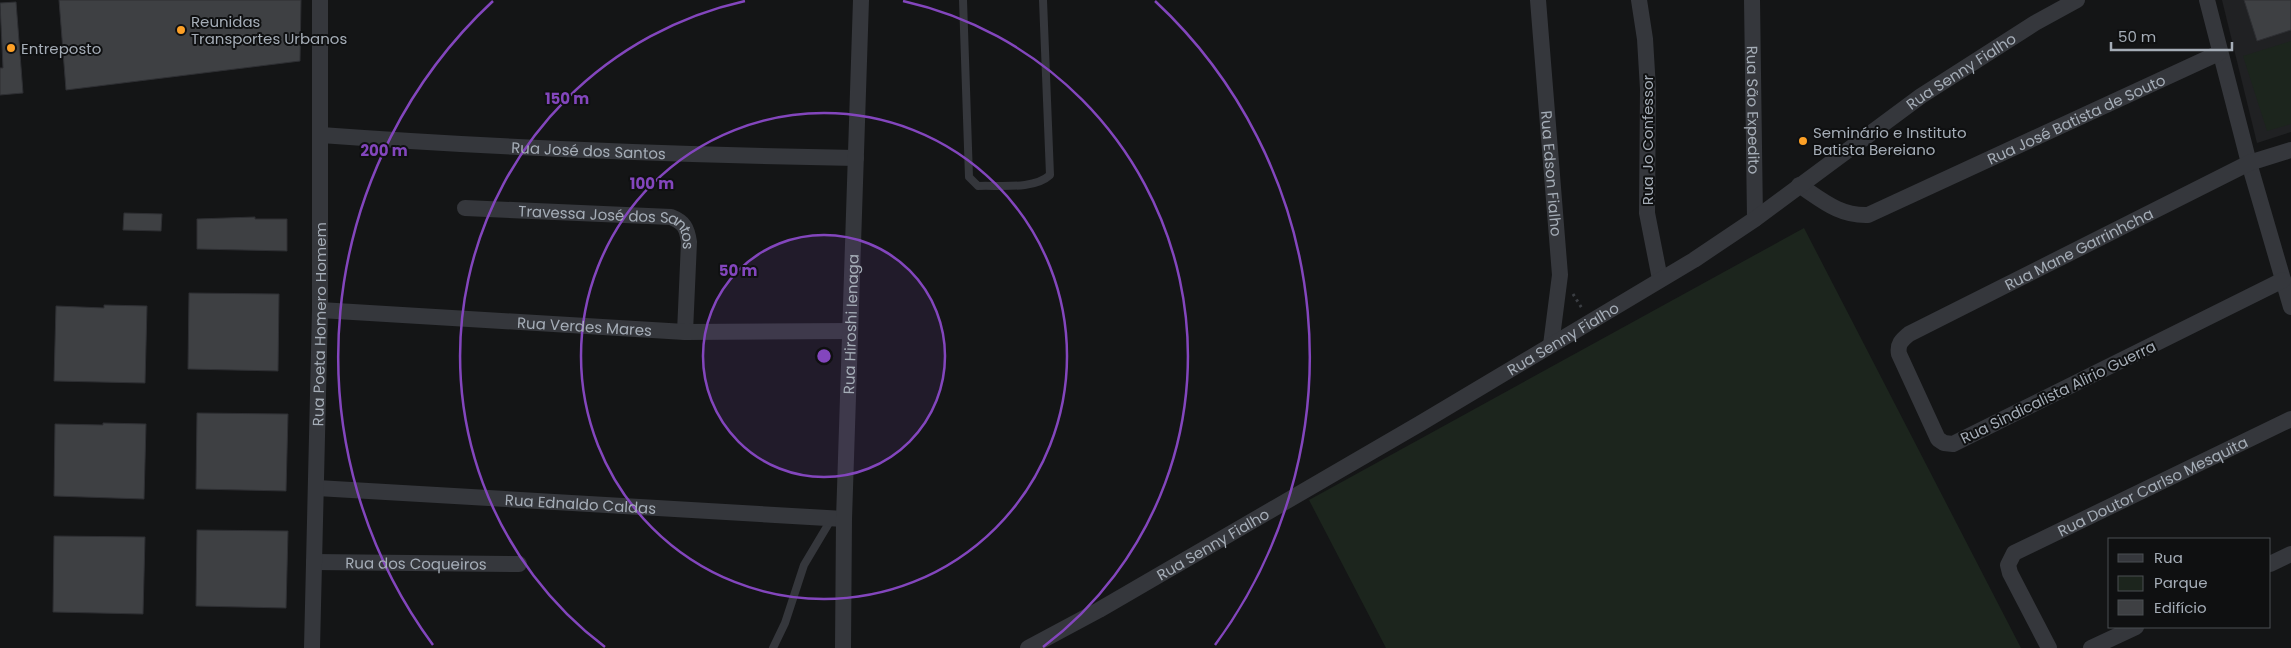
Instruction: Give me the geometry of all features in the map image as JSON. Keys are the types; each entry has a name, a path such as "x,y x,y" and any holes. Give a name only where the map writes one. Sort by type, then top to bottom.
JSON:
{"street":[{"name":"Rua Poeta Homero Homem","path":"312,648 320,310 320,0"},
{"name":"Rua Hiroshi Ienaga","path":"843,648 838,518 850,331 861,0"},
{"name":"Rua Edson Fialho","path":"1538,0 1560,275 1551,345"},
{"name":"Rua Jo Confessor","path":"1639,0 1645,39 1648,89 1647,213 1660,279"},
{"name":"Rua São Expedito","path":"1752,0 1755,219"},
{"name":"Rua Senny Fialho","path":"1028,648 1099,610 1724,242 1921,96 2035,23 2077,0"},
{"path":"2207,0 2219,53 2249,164 2283,256 2283,280 2291,307"},
{"name":"Rua José Batista de Souto","path":"1799,185 1838,211 1852,216 1868,215 2219,53"},
{"name":"Rua José dos Santos","path":"321,135 488,147 669,154 856,158"},
{"name":"Rua Mane Garrinhcha","path":"1910,334 2249,164 2291,150"},
{"name":"Travessa José dos Santos","path":"465,208 671,217 681,221 687,229 689,242 685,332"},
{"name":"Rua Sindicalista Alirio Guerra","path":"1910,334 1902,339 1898,348 1898,354 1938,438 1944,443 1953,444 2283,280"},
{"name":"Rua Verdes Mares","path":"320,310 685,332 850,331"},
{"name":"Rua Doutor Carlso Mesquita","path":"2049,648 2010,573 2008,565 2014,553 2291,419"},
{"name":"Rua Ednaldo Caldas","path":"316,488 838,518"},
{"path":"2271,564 2291,554"},
{"name":"Rua dos Coqueiros","path":"314,562 519,564"},
{"path":"2091,648 2134,628"}],"lane":[{"path":"963,0 969,177 978,186 1033,184 1050,175 1043,0"},
{"path":"773,648 785,623 804,565 838,518"}],"path":[{"path":"1560,275 1591,321"}],"shaded area":[{"path":"2222,0 2291,0 2291,132 2257,143"}],"green space":[{"path":"2291,41 2291,124 2267,131 2243,56"},
{"path":"1804,228 2021,648 1386,648 1309,500"}],"building":[{"name":"Reunidas Transportes Urbanos","path":"59,0 301,0 300,61 66,90"},
{"path":"2244,0 2291,0 2291,30 2257,41"},
{"path":"16,2 23,93 0,95 0,68 3,68 0,3"},
{"path":"124,213 162,214 161,231 123,230"},
{"path":"255,217 255,219 287,219 287,251 197,249 197,219"},
{"path":"189,293 279,294 278,371 188,369"},
{"path":"104,305 147,306 145,383 54,381 56,306 104,308"},
{"path":"197,413 288,414 286,491 196,489"},
{"path":"103,423 146,424 144,499 54,496 55,424 103,425"},
{"path":"197,530 288,531 286,608 196,606"},
{"path":"54,536 145,537 143,614 53,612"}],"place":[{"name":"Reunidas Transportes Urbanos","path":"181,30"},
{"name":"Entreposto","path":"11,48"},
{"name":"Seminário e Instituto Batista Bereiano","path":"1803,141"}]}
